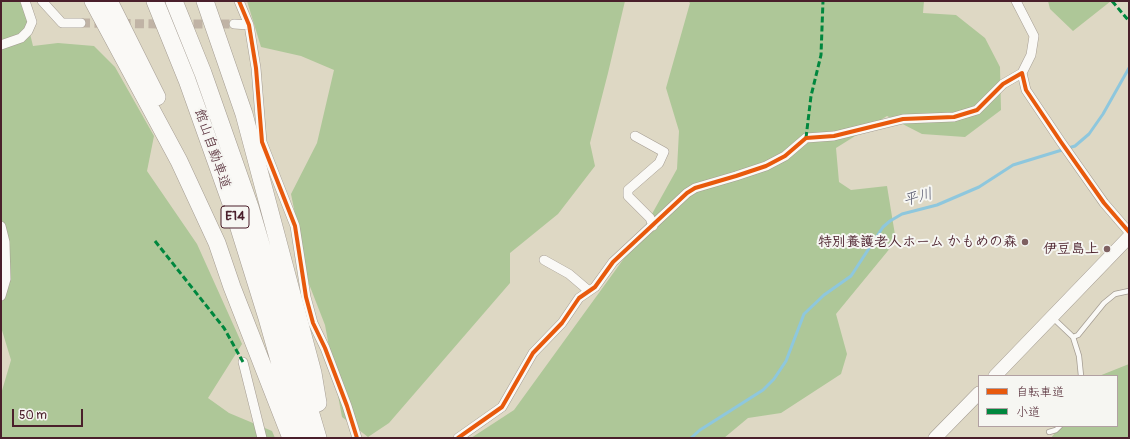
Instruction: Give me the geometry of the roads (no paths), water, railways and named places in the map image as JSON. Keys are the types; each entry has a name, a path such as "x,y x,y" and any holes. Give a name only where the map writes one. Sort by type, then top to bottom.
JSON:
{"highway":[{"path":"93,1 179,161 217,243"},
{"path":"109,1 187,161 204,204 232,287 291,438"},
{"name":"館山自動車道","path":"156,1 187,80 234,212 301,438"},
{"name":"館山自動車道","path":"174,1 203,73 250,207 318,438"},
{"path":"205,1 244,114 313,373 324,438"},
{"path":"216,1 228,44 225,59"}],"street":[{"path":"1,45 21,38 28,31 32,22 25,1"},
{"path":"42,1 62,23 81,23"},
{"path":"239,1 249,25 256,68 262,142 295,226 306,297 313,323 328,356 357,438"},
{"path":"458,438 502,407 533,353 562,323 579,298 595,287 613,262 695,188 766,166 785,156 806,138 834,136 903,119 954,117 977,110 1003,84 1022,73 1031,55 1034,36 1016,1"},
{"path":"234,24 249,25"},
{"path":"1022,73 1026,90 1104,204 1129,232"},
{"path":"635,136 664,152 659,163 628,190 628,196 650,218 653,226"},
{"path":"1,226 5,242 6,279 1,296"},
{"path":"996,375 1129,237"},
{"path":"544,260 569,274 589,291"},
{"path":"243,362 262,438"},
{"path":"940,436 978,394"}],"lane":[{"path":"1073,337 1078,335 1104,303 1115,294 1129,291"},
{"path":"1052,316 1073,337 1079,356 1081,375"},
{"path":"1049,432 1056,430 1059,427"}],"waterway":[{"name":"平川","path":"691,438 700,430 763,390 774,379 786,361 804,314 824,295 851,276 883,227 890,221 902,214 937,205 979,187 1013,165 1075,146 1089,134 1103,114 1129,68"}],"tunnel":[{"path":"81,23 166,24"},
{"path":"180,24 234,24"}],"place":[{"name":"特別養護老人ホーム かもめの森","path":"1025,242"},
{"name":"伊豆島上","path":"1107,249"}]}
